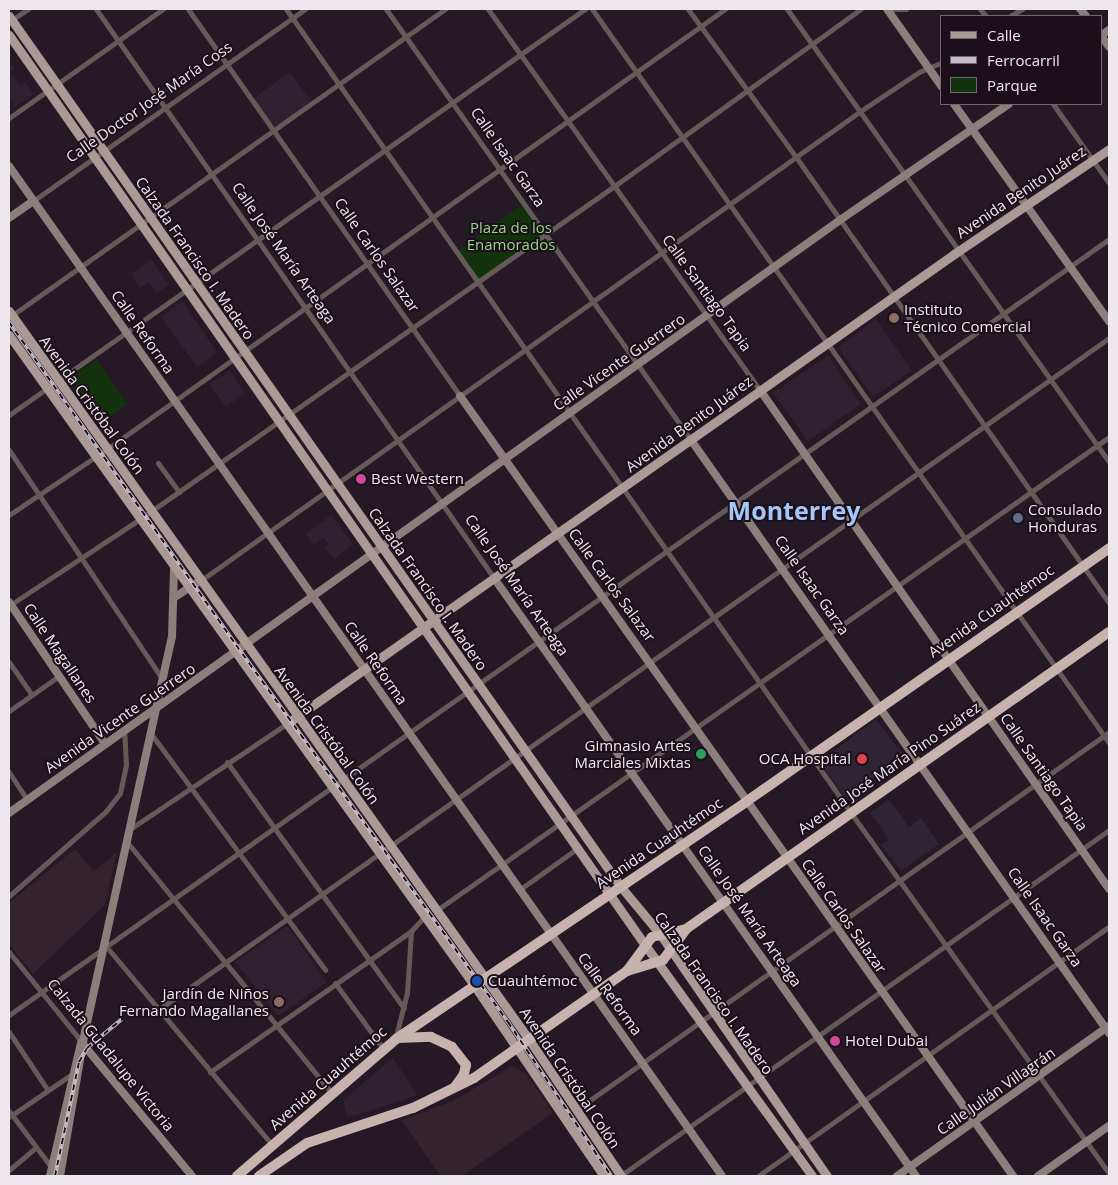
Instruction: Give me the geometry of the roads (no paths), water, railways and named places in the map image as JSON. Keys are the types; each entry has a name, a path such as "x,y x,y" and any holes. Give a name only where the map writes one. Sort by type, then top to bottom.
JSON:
{"highway":[{"name":"Avenida Cuauhtémoc","path":"237,1176 383,1048 612,894 1109,548"},
{"name":"Avenida José María Pino Suárez","path":"627,971 657,962 672,951 686,929 1109,632"},
{"name":"Avenida José María Pino Suárez","path":"259,1176 288,1154 314,1140 401,1112 452,1090 519,1050 627,971 645,945 660,934 686,929"},
{"path":"396,1039 431,1037 459,1053 466,1070 452,1090"}],"main road":[{"name":"Calzada Francisco I. Madero","path":"10,20 104,151 570,816 621,887 660,934 712,1013 826,1176"},
{"name":"Calzada Francisco I. Madero","path":"9,35 562,822 645,945 702,1020 812,1176"},
{"name":"Avenida Benito Juárez","path":"286,724 423,626 558,534 827,342 1109,149"},
{"name":"Avenida Cristóbal Colón","path":"10,315 437,910 621,1176"},
{"name":"Avenida Cristóbal Colón","path":"9,335 188,589 474,985 604,1176"}],"street":[{"path":"10,20 28,9"},
{"name":"Calle José María Arteaga","path":"96,9 916,1176"},
{"path":"9,118 164,9"},
{"name":"Calle Carlos Salazar","path":"188,9 272,131 651,662 881,992 1013,1176"},
{"path":"286,9 716,617 851,813 901,880 1109,1173"},
{"name":"Calle Doctor José María Coss","path":"9,218 304,9"},
{"name":"Calle Isaac Garza","path":"386,9 594,300 691,440 737,502 879,707 1108,1029"},
{"path":"10,315 445,9"},
{"name":"Calle Santiago Tapia","path":"488,9 613,188 760,390 1109,889"},
{"path":"9,415 585,9"},
{"path":"592,9 1107,734 1109,743"},
{"path":"688,9 796,157 1109,603"},
{"path":"9,514 108,449 725,9"},
{"path":"787,9 862,110 1050,381 1109,462"},
{"path":"9,604 140,519 351,372 613,188 861,9"},
{"path":"888,9 906,9"},
{"path":"888,9 940,84"},
{"path":"175,597 862,110 940,63"},
{"path":"955,105 1028,205 1109,321"},
{"name":"Calle Vicente Guerrero","path":"246,646 840,220 1008,105"},
{"path":"1054,105 1109,184"},
{"name":"Calle Reforma","path":"9,166 550,935 722,1176"},
{"path":"9,1015 105,945 174,900 331,787 410,734 469,690 669,552 1109,239"},
{"path":"158,1010 851,521 922,473 1109,338"},
{"path":"437,910 1109,437"},
{"path":"9,450 80,559 164,681"},
{"path":"158,463 179,492"},
{"path":"60,1176 85,1032 164,681 175,597 174,568"},
{"name":"Calle Magallanes","path":"9,604 106,744"},
{"name":"Avenida Vicente Guerrero","path":"9,813 246,646"},
{"path":"9,662 32,695"},
{"path":"9,711 59,676"},
{"path":"130,829 286,724"},
{"path":"9,896 106,811 120,793 126,765 124,731"},
{"path":"576,1110 1107,734"},
{"path":"152,735 325,970"},
{"path":"227,762 404,1008"},
{"path":"9,772 28,800"},
{"path":"621,1176 1109,830"},
{"path":"127,842 332,1093"},
{"path":"519,890 579,847"},
{"path":"210,1072 411,931 425,916"},
{"path":"758,1176 1109,927"},
{"path":"396,1039 404,1008 411,931"},
{"path":"105,945 273,1146"},
{"name":"Calzada Guadalupe Victoria","path":"9,952 192,1176"},
{"path":"335,984 383,1048"},
{"name":"Calle Julián Villagrán","path":"897,1176 1108,1029"},
{"path":"9,1032 48,1088"},
{"path":"51,1172 72,1074 83,1043"},
{"path":"51,1172 10,1114 72,1074"},
{"path":"1038,1176 1109,1126"},
{"path":"9,1170 35,1148"}],"railway":[{"path":"9,322 236,645 508,1022 611,1176"},
{"path":"55,1176 79,1062 87,1048 122,1019"}],"place":[{"name":"Instituto Técnico Comercial","path":"894,318"},
{"name":"Best Western","path":"361,479"},
{"name":"Consulado Honduras","path":"1018,518"},
{"name":"Gimnasio Artes Marciales Mixtas","path":"701,754"},
{"name":"OCA Hospital","path":"862,759"},
{"name":"Cuauhtémoc","path":"477,981"},
{"name":"Jardín de Niños Fernando Magallanes","path":"279,1002"},
{"name":"Hotel Dubai","path":"835,1041"}],"district":[{"name":"Monterrey","path":"794,510"}],"park label":[{"name":"Plaza de los Enamorados","path":"511,236"}]}
